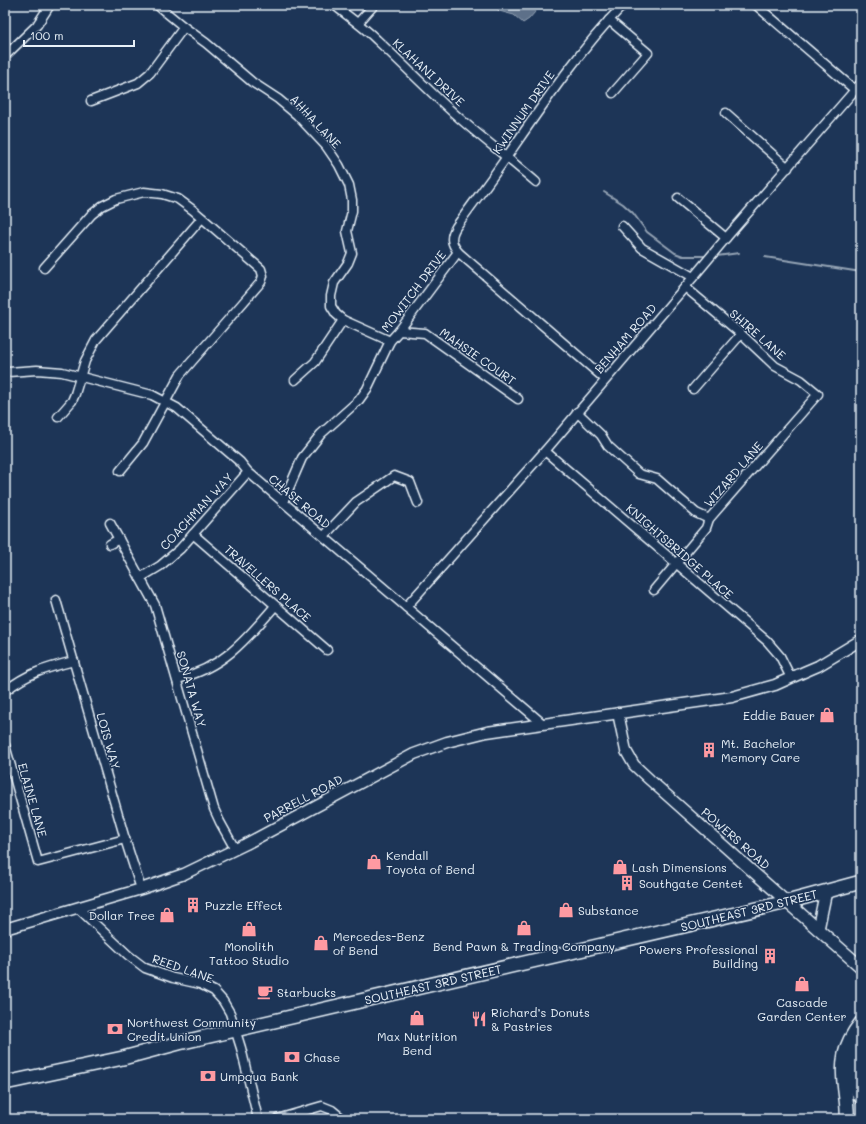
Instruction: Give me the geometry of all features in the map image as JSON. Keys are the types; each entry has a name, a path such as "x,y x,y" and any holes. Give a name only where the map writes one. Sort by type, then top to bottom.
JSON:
{"main road":[{"name":"SOUTHEAST 3RD STREET","path":"5,1083 123,1058 179,1043 787,902 861,882"},
{"path":"818,930 826,891"},
{"name":"POWERS ROAD","path":"787,902 861,967"},
{"path":"848,1119 843,1061 846,1048 861,1023"},
{"path":"861,1036 855,1048 852,1065 854,1082 861,1097"}],"street":[{"path":"5,56 37,25 50,5"},
{"name":"AHHA LANE","path":"157,5 206,43 252,82 278,99 297,115 326,146 339,165 348,185 352,200 352,211 347,231 352,253 348,263 334,283 331,296 331,306 336,314 343,320 390,341"},
{"name":"KLAHANI DRIVE","path":"334,5 358,23 482,138 507,156 536,182"},
{"path":"358,23 374,5"},
{"name":"KWINNUM DRIVE","path":"458,252 451,240 452,234 456,227 560,79 623,5"},
{"path":"756,5 855,90"},
{"path":"609,20 648,53 613,93"},
{"path":"91,101 138,83 150,74 184,27"},
{"name":"BENHAM ROAD","path":"406,607 545,451 692,277 861,83"},
{"path":"726,113 788,168"},
{"path":"44,268 91,215 102,206 116,199 131,194 144,192 162,194 178,199 261,269 264,276 256,288 180,375 139,449 120,471"},
{"path":"678,198 726,238"},
{"path":"58,417 72,401 78,387 85,360 96,340 202,218"},
{"path":"622,226 642,248 692,277"},
{"path":"458,252 606,379"},
{"name":"MOWITCH DRIVE","path":"283,502 302,458 321,434 359,400 367,389 390,341 458,252"},
{"name":"SHIRE LANE","path":"685,287 741,334 775,366 801,380 818,394"},
{"path":"295,380 315,362 343,320"},
{"name":"MAHSIE COURT","path":"399,331 425,333 518,399"},
{"path":"694,389 741,334"},
{"name":"CHASE ROAD","path":"8,372 37,370 62,372 152,395 177,408 240,462 248,472 542,723"},
{"name":"WIZARD LANE","path":"654,590 706,528 709,519 818,394"},
{"path":"577,412 602,435 608,446 639,474 657,479 696,513 709,519"},
{"name":"KNIGHTSBRIDGE PLACE","path":"545,451 767,641 780,656 791,678"},
{"name":"COACHMAN WAY","path":"140,578 160,566 180,549 248,472"},
{"path":"324,536 356,502 394,476 410,482 418,503"},
{"name":"SONATA WAY","path":"110,523 155,605 214,809 235,849"},
{"name":"TRAVELLERS PLACE","path":"193,534 327,650"},
{"path":"110,544 119,539"},
{"name":"LOIS WAY","path":"56,600 125,839 141,889"},
{"path":"177,679 203,670 224,658 244,642 275,606"},
{"name":"PARRELL ROAD","path":"5,929 141,889 184,874 235,849 414,754 447,742 467,736 542,723 732,697 753,692 818,666 861,640"},
{"path":"5,691 18,681 38,670 74,661"},
{"name":"POWERS ROAD","path":"618,713 626,751 634,765 787,902"},
{"name":"ELAINE LANE","path":"5,745 38,862 125,839"},
{"name":"REED LANE","path":"78,908 128,955 145,968 168,976 200,984 214,991 223,1001 230,1013 241,1048 258,1119"},
{"path":"277,1119 322,1106 332,1110 343,1119"}],"water":[{"path":"499,5 541,5 529,19 523,23 514,15 499,11 497,9"}],"waterway":[{"path":"604,192 623,204 633,213 647,232 675,253 683,256 704,256"},
{"path":"717,256 739,253"},
{"path":"765,257 861,272"}],"place":[{"name":"Eddie Bauer","path":"827,715"},
{"name":"Mt. Bachelor Memory Care","path":"709,750"},
{"name":"Kendall Toyota of Bend","path":"374,862"},
{"name":"Lash Dimensions","path":"620,867"},
{"name":"Southgate Centet","path":"627,883"},
{"name":"Puzzle Effect","path":"193,905"},
{"name":"Substance","path":"566,910"},
{"name":"Dollar Tree","path":"167,915"},
{"name":"Bend Pawn & Trading Company","path":"524,928"},
{"name":"Monolith Tattoo Studio","path":"249,929"},
{"name":"Mercedes-Benz of Bend","path":"321,943"},
{"name":"Powers Professional Building","path":"770,956"},
{"name":"Cascade Garden Center","path":"802,984"},
{"name":"Starbucks","path":"265,992"},
{"name":"Max Nutrition Bend","path":"417,1018"},
{"name":"Richard’s Donuts & Pastries","path":"479,1019"},
{"name":"Northwest Community Credit Union","path":"115,1029"},
{"name":"Chase","path":"292,1057"},
{"name":"Umpqua Bank","path":"208,1076"}]}
